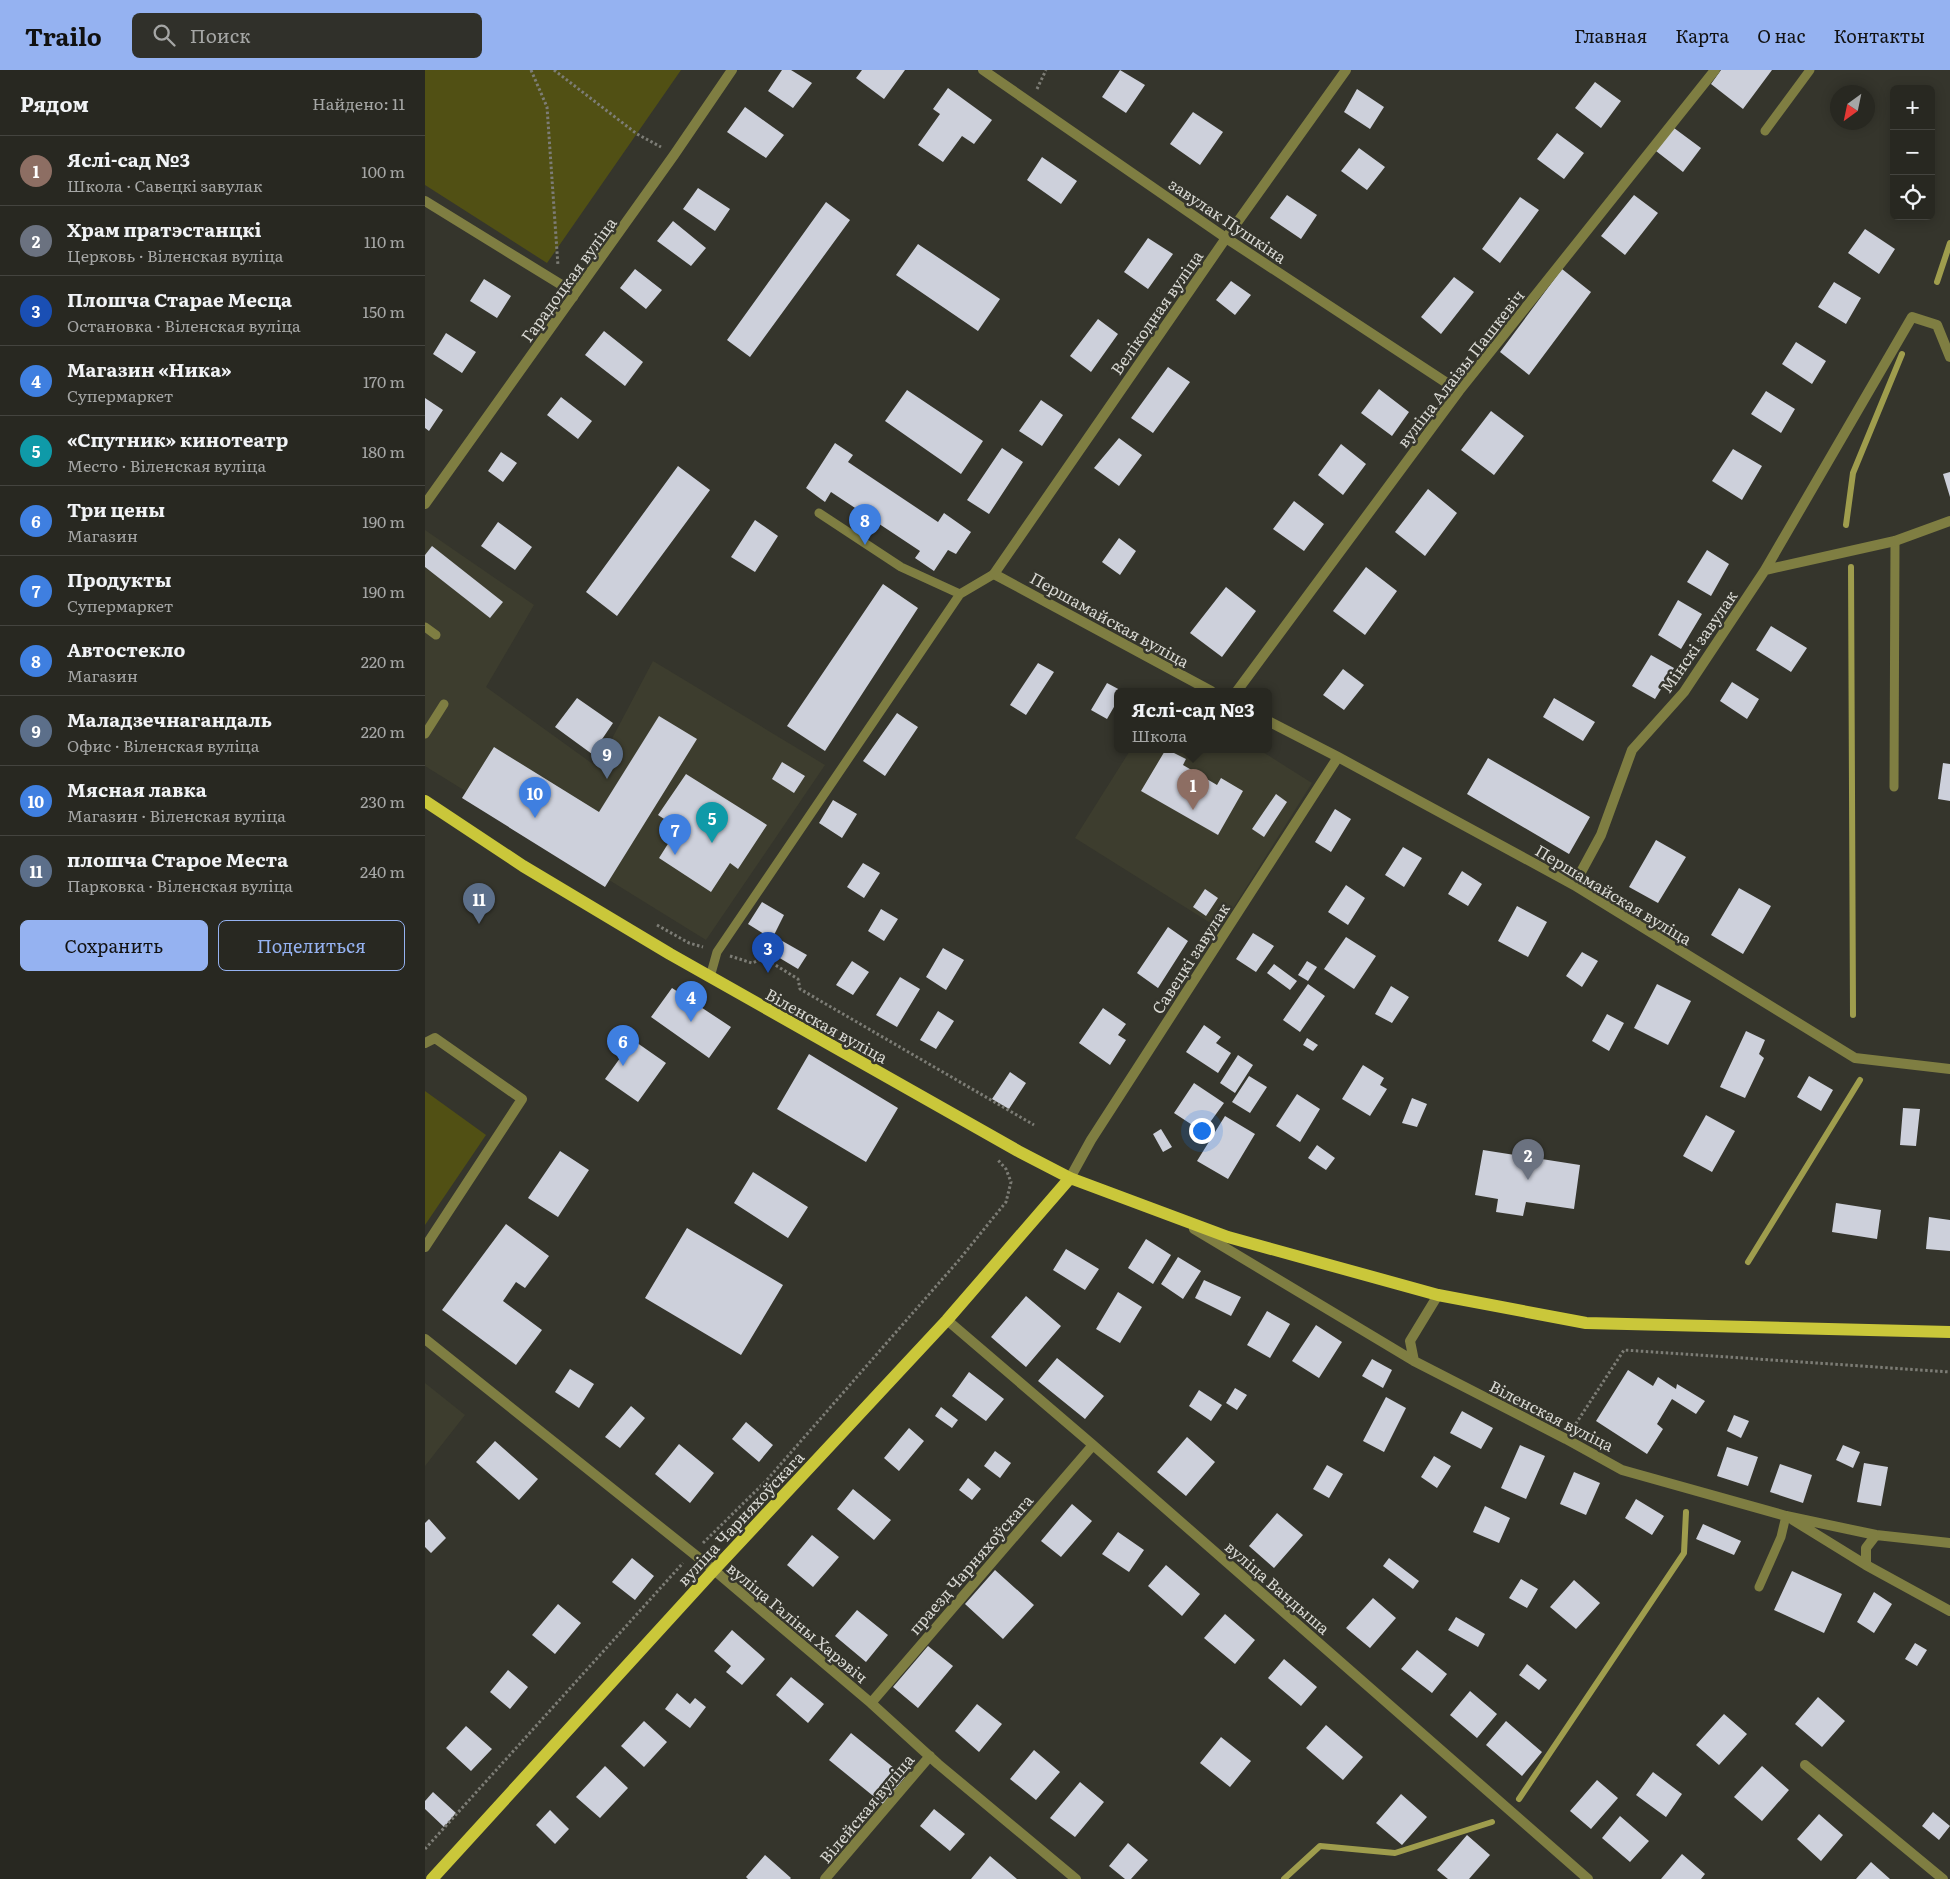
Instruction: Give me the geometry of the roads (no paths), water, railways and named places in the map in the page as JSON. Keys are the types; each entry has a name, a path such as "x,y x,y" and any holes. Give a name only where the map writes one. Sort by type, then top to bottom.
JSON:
{"main road":[{"name":"Віленская вуліца","path":"425,800 523,866 710,978 1018,1151 1070,1178 1228,1237 1438,1295 1586,1323 1950,1332"},
{"name":"вуліца Чарняхоўскага","path":"432,1879 714,1570 947,1320 1070,1178"}],"street":[{"name":"Гарадоцкая вуліца","path":"425,504 675,155 732,70"},
{"name":"завулак Пушкіна","path":"983,70 1226,238 1459,391"},
{"name":"Велікодная вуліца","path":"994,574 1226,238 1346,70"},
{"name":"вуліца Алаізы Пашкевіч","path":"1239,688 1459,391 1715,70"},
{"path":"425,201 560,284 573,296"},
{"name":"Мінскі завулак","path":"1574,885 1601,835 1632,750 1684,692 1765,570 1912,317 1937,325 1950,357"},
{"path":"1765,570 1895,541 1950,521"},
{"name":"Першамайская вуліца","path":"994,574 1205,688"},
{"name":"Першамайская вуліца","path":"1272,723 1574,885 1855,1058 1950,1069"},
{"name":"Савецкі завулак","path":"1070,1178 1096,1132 1338,757"},
{"path":"425,1043 435,1038 522,1099 425,1247"},
{"name":"Віленская вуліца","path":"1176,1218 1414,1361 1622,1470 1786,1516 1876,1535 1950,1543"},
{"path":"1414,1361 1410,1341 1438,1295"},
{"name":"вуліца Вандыша","path":"947,1320 1093,1445 1588,1879"},
{"name":"вуліца Галіны Харэвіч","path":"425,1339 693,1552 1075,1879"},
{"name":"праезд Чарняхоўскага","path":"871,1704 1093,1445"},
{"path":"1786,1516 1866,1565 1950,1611"},
{"path":"1866,1565 1866,1548 1876,1535"},
{"name":"Вілейская вуліца","path":"825,1879 930,1756"},
{"path":"1805,1765 1943,1879"}],"lane":[{"path":"1765,131 1810,70"},
{"path":"819,513 901,567 960,594"},
{"path":"1894,786 1895,541"},
{"path":"710,978 717,952 960,594 994,574"},
{"path":"425,628 436,635"},
{"path":"425,734 444,704"},
{"path":"1759,1587 1781,1536 1786,1516"}],"waterway":[{"path":"1937,282 1950,243"},
{"path":"1846,525 1853,473 1902,354"},
{"path":"1851,567 1853,1015"},
{"path":"1748,1262 1860,1080"},
{"path":"1519,1799 1684,1553 1686,1512"},
{"path":"1284,1879 1320,1846 1395,1853 1492,1822"}],"place":[{"name":"Автостекло","path":"865,545"},
{"name":"Маладзечнагандаль","path":"607,779"},
{"name":"Яслі-сад №3","path":"1193,810"},
{"name":"Мясная лавка","path":"535,818"},
{"name":"«Спутник» кинотеатр","path":"712,843"},
{"name":"Продукты","path":"675,855"},
{"name":"плошча Старое Места","path":"479,924"},
{"name":"Плошча Старае Месца","path":"768,973"},
{"name":"Магазин «Ника»","path":"691,1022"},
{"name":"Три цены","path":"623,1066"},
{"name":"Храм пратэстанцкі","path":"1528,1180"}]}
